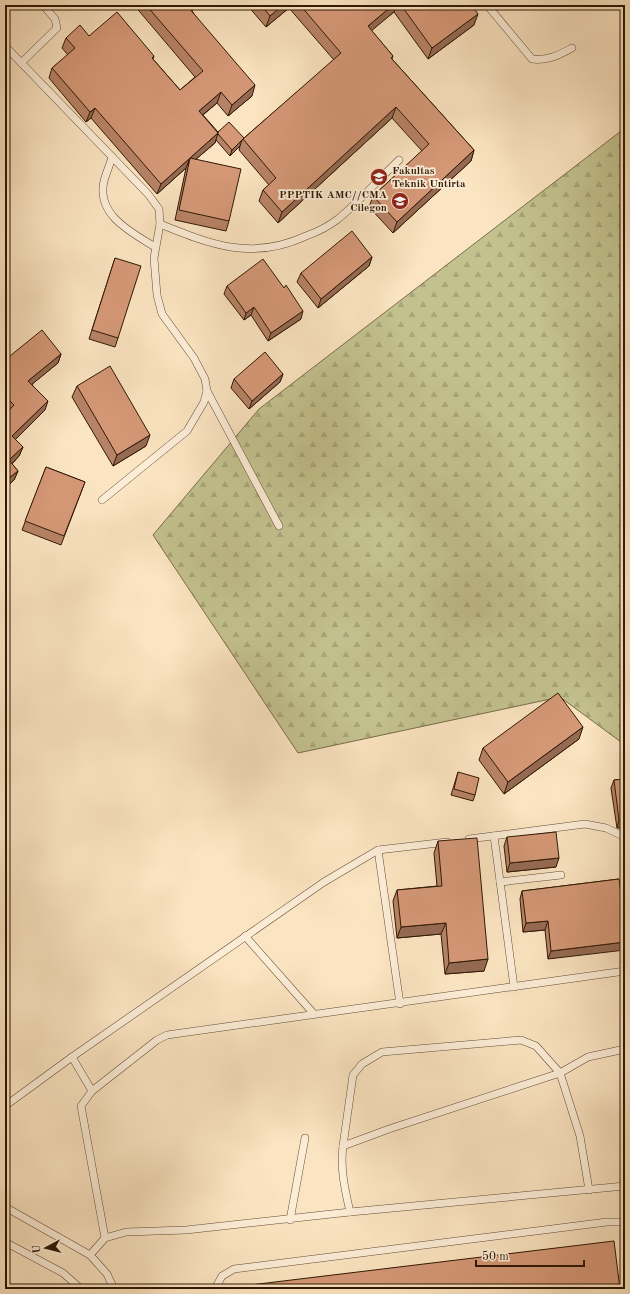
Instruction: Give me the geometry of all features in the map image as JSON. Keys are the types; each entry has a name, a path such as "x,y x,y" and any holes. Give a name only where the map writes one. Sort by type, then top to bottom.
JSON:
{"lane":[{"path":"22,63 57,28 55,19 43,5"},
{"path":"487,5 532,59 541,60 553,58 572,48"},
{"path":"5,46 148,194 159,209 160,224 154,258 157,295 162,314 194,358 205,379 206,391 204,402 187,431 102,500"},
{"path":"112,157 104,182 104,202 110,214 131,232 155,247"},
{"path":"160,224 208,243 242,249 264,248 291,243 338,220 399,160"},
{"path":"206,391 279,526"},
{"path":"5,1106 72,1057 245,936 324,882 378,850 585,824 606,828 625,837"},
{"path":"494,836 514,987"},
{"path":"378,850 400,1004"},
{"path":"500,882 561,875"},
{"path":"245,936 314,1014"},
{"path":"105,1238 81,1106 92,1090 157,1040 167,1035 314,1014 400,1004 625,971"},
{"path":"350,1212 343,1183 341,1161 353,1075 362,1064 382,1052 522,1040 536,1046 560,1073 580,1136 589,1190"},
{"path":"342,1146 560,1073 588,1057 625,1049"},
{"path":"72,1057 92,1090"},
{"path":"290,1220 305,1138"},
{"path":"90,1255 105,1238 126,1232 186,1230 290,1220 350,1212 625,1186"},
{"path":"5,1207 90,1255 107,1274 114,1289"},
{"path":"215,1289 222,1276 234,1269 607,1222 625,1222"},
{"path":"5,1242 63,1273 80,1289"}],"green space":[{"path":"625,128 625,745 560,697 298,753 153,535 259,409"}],"building":[{"path":"146,5 190,5 188,7 255,85 232,105 221,92 199,111 218,133 161,184 95,108 90,112 52,68 75,48 66,38 80,25 89,36 117,12 154,56 152,58 180,90 203,71"},
{"path":"261,5 283,5 270,16"},
{"path":"300,5 393,5 368,26 393,56 391,58 474,150 397,222 373,196 429,144 396,107 282,212 263,190 276,178 243,139 341,53"},
{"path":"401,5 472,5 478,14 432,48"},
{"path":"229,122 244,138 232,150 218,134 218,132"},
{"path":"190,158 241,169 229,221 179,210"},
{"path":"352,231 372,257 321,299 301,273"},
{"path":"115,258 141,266 118,338 92,330"},
{"path":"263,259 284,288 286,285 303,311 271,333 254,307 246,313 227,286"},
{"path":"42,330 61,354 28,381 48,401 12,436 23,447 9,460 18,471 5,481 5,415 14,405 5,396 5,360"},
{"path":"265,352 283,374 252,401 234,379"},
{"path":"110,366 150,435 117,455 77,386"},
{"path":"46,467 85,482 64,536 25,521"},
{"path":"558,693 583,727 508,782 483,748"},
{"path":"458,772 479,778 475,795 454,789"},
{"path":"625,779 625,820 619,820 614,780"},
{"path":"556,832 559,858 510,863 507,837"},
{"path":"477,838 488,959 449,963 446,923 401,927 397,890 442,886 438,841"},
{"path":"619,879 625,924 625,942 551,951 548,921 526,923 522,891"},
{"path":"614,1241 620,1289 243,1289 242,1286"}],"place":[{"name":"Fakultas Teknik Untirta","path":"379,177"},
{"name":"PPPTIK AMC//CMA Cilegon","path":"400,201"}]}
